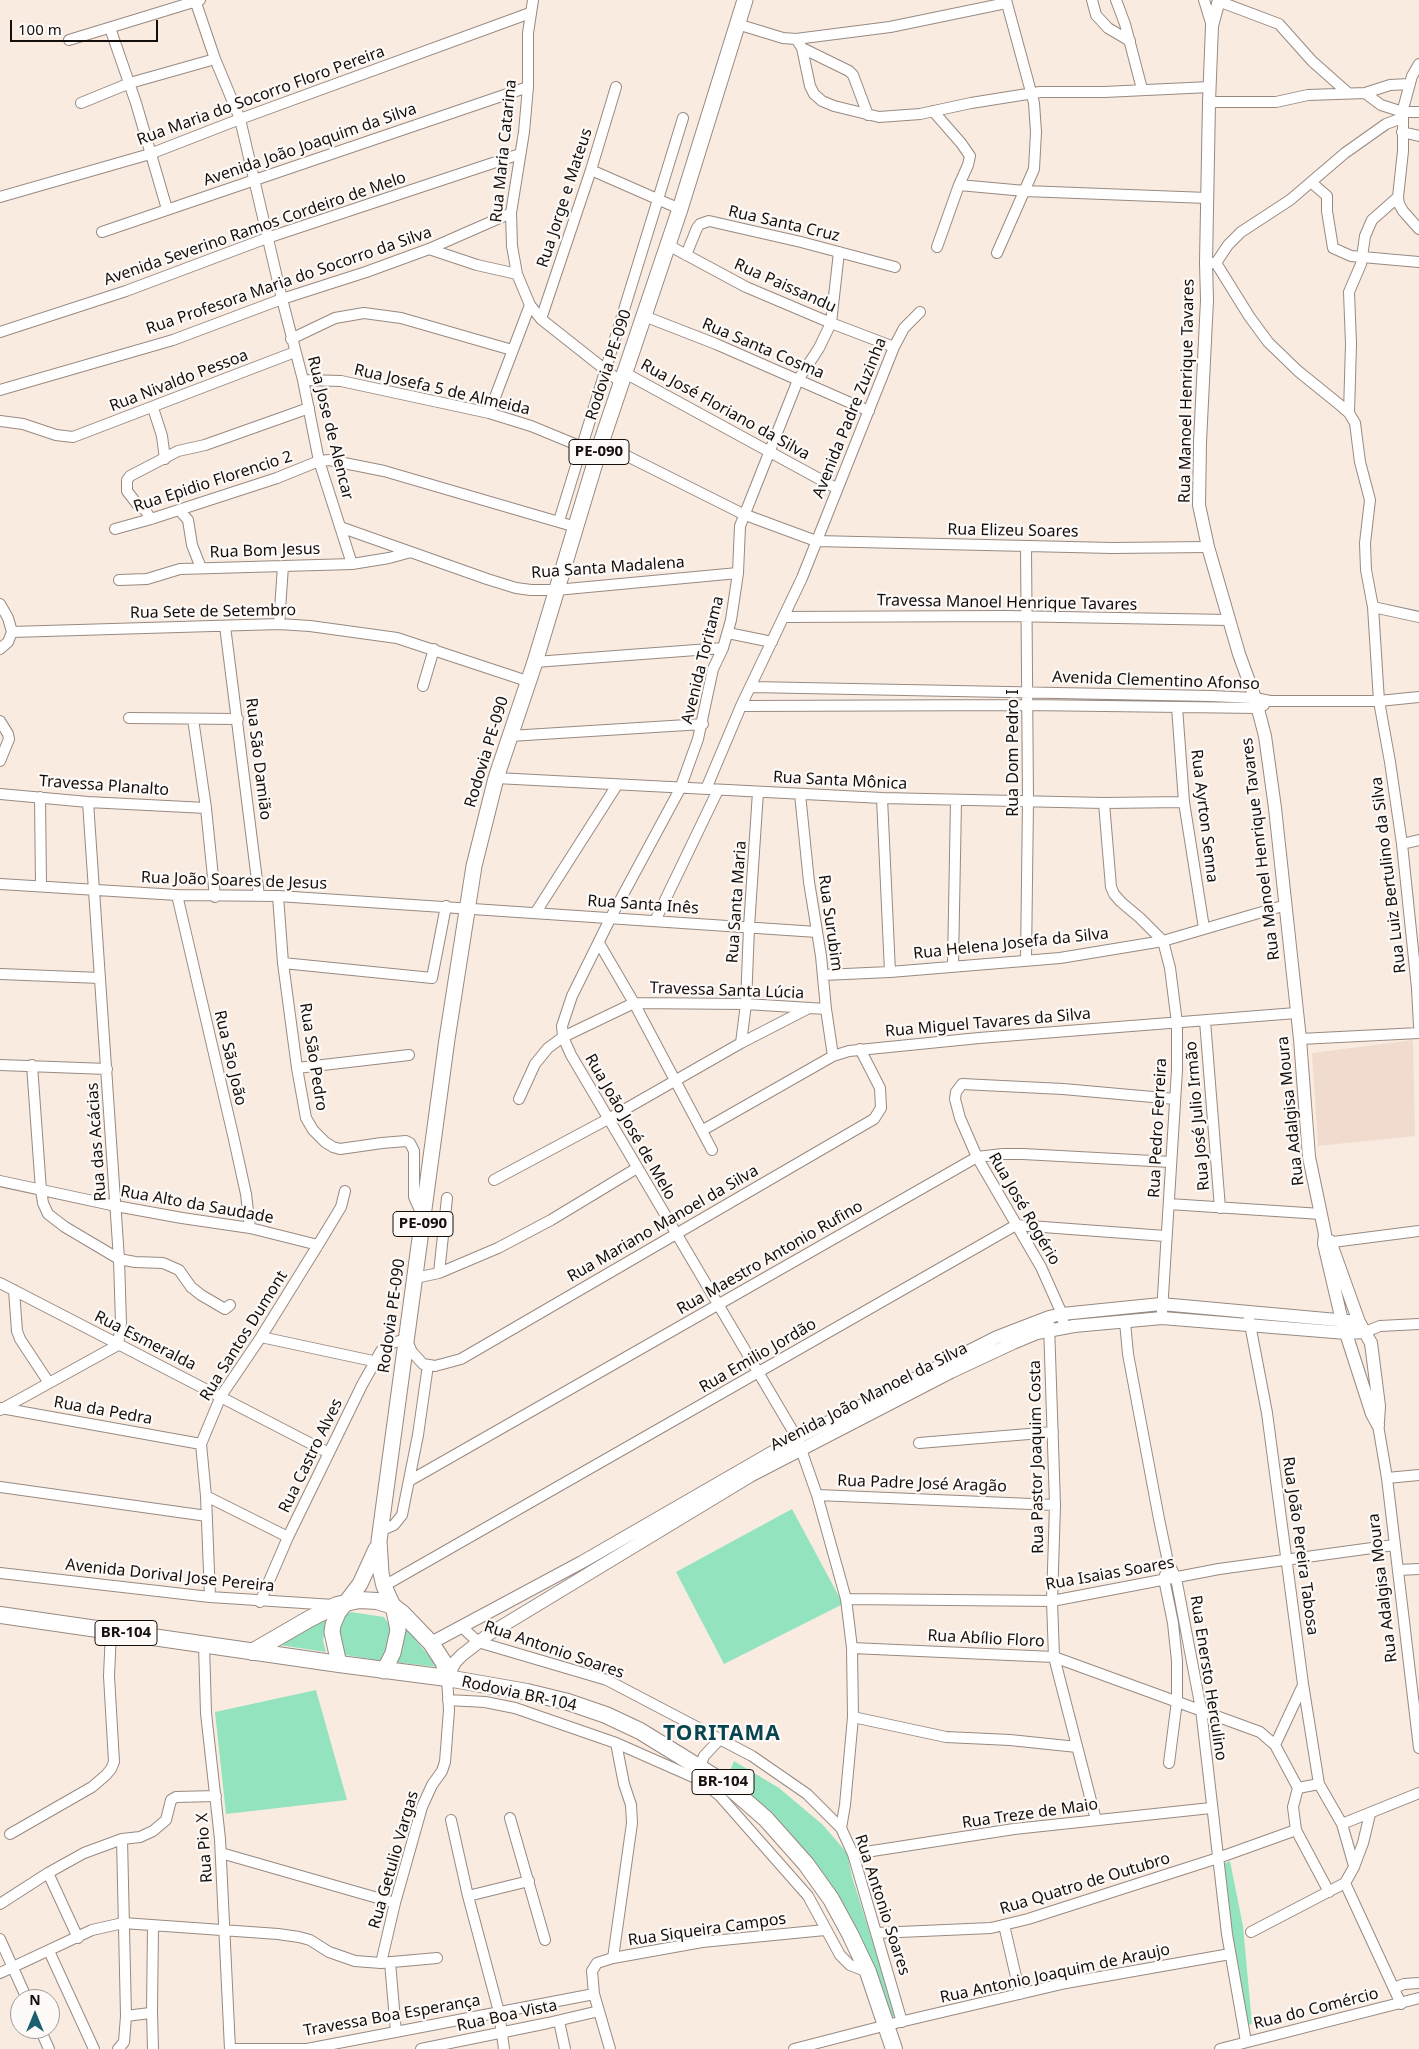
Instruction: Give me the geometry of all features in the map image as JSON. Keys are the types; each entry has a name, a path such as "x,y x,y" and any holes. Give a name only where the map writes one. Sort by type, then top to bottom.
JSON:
{"highway":[{"name":"Rodovia BR-104","path":"252,1652 309,1619 341,1604 369,1600 393,1606 409,1619 431,1643 444,1663 447,1678"},
{"name":"Rodovia BR-104","path":"0,1615 384,1671 447,1678 527,1692 568,1702 606,1715 640,1731 700,1774 726,1784 766,1819 806,1864 831,1899 894,2023"},
{"name":"BR-104","path":"894,2023 894,2049"}],"main road":[{"name":"Rodovia PE-090","path":"384,1671 393,1654 397,1637 397,1621 380,1573 380,1536 447,1039 474,866 496,778 527,681 535,662 600,449 680,209 745,0"},
{"name":"Rodovia PE-090","path":"339,1664 332,1632 335,1619 341,1604 366,1573 380,1536"}],"street":[{"path":"69,40 197,0"},
{"name":"Rua Jose de Alencar","path":"197,0 216,59 240,119 291,339 303,380 320,461 352,564"},
{"name":"Rua Maria Catarina","path":"533,0 528,33 528,87 511,213 512,246 517,274 530,305 541,319 605,371"},
{"path":"1092,0 1096,15 1108,28 1130,42"},
{"path":"1116,0 1121,8 1142,90"},
{"path":"1204,0 1212,26"},
{"path":"1218,1 1279,24 1312,61 1348,93"},
{"name":"Rua Manoel Henrique Tavares","path":"1218,1 1212,26 1207,198 1211,263 1207,300 1199,505 1208,547 1229,620 1257,703 1270,770 1286,905 1296,1013"},
{"path":"799,43 890,27 1006,2 1031,93 1035,116 1034,169 997,253"},
{"name":"Rua Maria do Socorro Floro Pereira","path":"0,197 150,154 240,119 530,13"},
{"path":"737,24 799,43 850,71 868,115"},
{"path":"110,28 130,83 167,209"},
{"path":"799,43 810,86 814,94 822,101 834,106 868,115 903,116 971,102 1031,93 1210,87"},
{"path":"81,103 130,83 216,59"},
{"path":"1419,64 1410,84 1403,115 1403,151 1398,197 1403,211 1419,229"},
{"path":"1210,102 1276,102 1308,95 1365,92 1390,85 1410,84"},
{"name":"Avenida João Joaquim da Silva","path":"102,232 528,87"},
{"name":"Rua Jorge e Mateus","path":"541,319 591,170 616,87"},
{"path":"1365,92 1381,105 1403,115"},
{"path":"933,111 969,153 968,165 937,247"},
{"path":"1349,413 1281,356 1268,342 1211,263 1242,232 1290,200 1358,143 1403,115 1419,112"},
{"path":"559,521 683,118"},
{"path":"1402,132 1419,136"},
{"name":"Avenida Severino Ramos Cordeiro de Melo","path":"0,332 126,291 267,238 520,154"},
{"path":"591,170 680,209"},
{"path":"1312,183 1327,196 1327,211 1333,248 1342,253 1362,257 1419,262"},
{"path":"959,185 1025,191 1207,198"},
{"path":"1349,413 1351,344 1349,292 1362,257 1365,236 1372,220 1398,197"},
{"name":"Rua Profesora Maria do Socorro da Silva","path":"0,390 173,340 282,299 429,249 511,213"},
{"name":"Rua Santa Cruz","path":"686,255 697,228 700,224 708,222 895,267"},
{"name":"Rua Paissandu","path":"668,245 746,287 894,347"},
{"path":"429,249 477,265 517,274"},
{"name":"Avenida Toritama","path":"563,1037 564,1018 572,996 611,917 680,788 703,724 713,669 728,633 738,573 738,542 744,514 798,380 819,348 831,323 839,252"},
{"path":"489,413 530,305"},
{"name":"Avenida Padre Zuzinha","path":"816,541 894,347 904,328 920,312"},
{"path":"291,339 335,318 364,313 401,318 512,350"},
{"name":"Rua Santa Cosma","path":"644,316 716,344 869,411"},
{"name":"Rua Nivaldo Pessoa","path":"0,421 23,424 56,435 73,437 296,352"},
{"name":"Rua José Floriano da Silva","path":"605,371 623,378 770,452 836,488"},
{"name":"Rua Josefa 5 de Almeida","path":"303,380 340,381 489,413 531,426 582,446 600,449 744,514"},
{"path":"153,408 162,436 165,459"},
{"path":"151,519 127,491 127,480 130,476 178,452 205,445 308,408"},
{"name":"Rua Luiz Bertulino da Silva","path":"1349,413 1356,430 1360,462 1368,490 1370,508 1365,543 1367,579 1373,607 1379,701 1394,786 1416,941 1419,1026"},
{"path":"320,461 342,461 384,471 576,527"},
{"name":"Rua Epidio Florencio 2","path":"115,529 179,510 320,461"},
{"path":"179,510 188,520 194,551 201,568"},
{"name":"Rua Elizeu Soares","path":"744,514 816,541 1112,548 1208,547"},
{"name":"Rua Santa Madalena","path":"340,527 516,588 556,590 738,573"},
{"path":"706,789 741,706 784,617 816,541"},
{"name":"Rua Dom Pedro I","path":"1026,546 1028,616 1026,960"},
{"name":"Rua Bom Jesus","path":"119,580 147,579 174,570 201,568 352,564 411,552"},
{"path":"279,624 283,566"},
{"path":"0,604 8,618 12,632 8,642 0,649"},
{"path":"1373,607 1419,617"},
{"name":"Travessa Manoel Henrique Tavares","path":"784,617 1028,616 1229,620"},
{"name":"Rua Sete de Setembro","path":"12,632 279,624 381,635 411,642 527,681"},
{"name":"Rua São Damião","path":"225,626 259,896"},
{"path":"728,633 772,642"},
{"path":"535,662 723,648"},
{"path":"423,686 434,650"},
{"name":"Avenida Clementino Afonso","path":"751,687 1028,691 1257,703"},
{"path":"927,690 928,705"},
{"path":"1379,701 1419,697"},
{"name":"Avenida Clementino Afonso","path":"741,706 1028,705 1177,707 1270,701 1379,701"},
{"name":"Rua Ayrton Senna","path":"1177,707 1184,802 1204,928"},
{"path":"129,718 238,719"},
{"path":"193,719 206,808 215,897"},
{"path":"0,721 9,739 0,761"},
{"path":"510,736 703,724"},
{"name":"Rua Santa Mônica","path":"496,778 956,801 1184,802"},
{"path":"536,912 617,785"},
{"path":"655,921 718,790"},
{"name":"Rua Santa Maria","path":"741,1043 746,1004 758,792"},
{"name":"Travessa Planalto","path":"0,794 88,802 206,808"},
{"name":"Rua Surubim","path":"800,794 809,882 833,1056"},
{"path":"40,797 41,886"},
{"path":"882,798 890,972"},
{"path":"953,966 956,801"},
{"name":"Rua das Acácias","path":"88,802 119,1259 121,1322 118,1345"},
{"path":"1104,803 1109,876 1114,894 1163,941"},
{"path":"1402,844 1419,840"},
{"name":"Rua João Soares de Jesus","path":"0,884 215,897 278,896 467,908"},
{"name":"Rua São João","path":"177,895 246,1194 250,1228"},
{"name":"Rua São Pedro","path":"278,896 282,963 306,1118 313,1130 332,1147 340,1149 406,1141 412,1146 414,1197 424,1217"},
{"name":"Rua Helena Josefa da Silva","path":"823,975 890,972 1060,958 1163,941 1286,905"},
{"path":"282,963 432,978 446,906"},
{"name":"Rua Santa Inês","path":"467,908 817,932"},
{"name":"Rua Pedro Ferreira","path":"1162,1318 1161,1304 1165,1236 1169,1204 1177,1070 1177,1023 1170,968 1163,941"},
{"path":"599,943 634,1003 712,1150"},
{"path":"0,974 100,978"},
{"name":"Travessa Santa Lúcia","path":"519,1099 542,1054 563,1037 634,1003 746,1004 826,1009"},
{"path":"494,1180 608,1119 741,1043 809,1008"},
{"name":"Rua Miguel Tavares da Silva","path":"703,1130 833,1056 860,1049 1296,1013"},
{"name":"Rua Adalgisa Moura","path":"1296,1013 1300,1038 1309,1157 1327,1240"},
{"name":"Rua José Julio Irmão","path":"1205,1022 1220,1208"},
{"path":"1300,1038 1419,1033"},
{"name":"Rua João José de Melo","path":"563,1037 571,1055 608,1119 759,1372 799,1443 817,1494 846,1599 852,1648 853,1717 845,1805 841,1828"},
{"name":"Rua Mariano Manoel da Silva","path":"428,1365 446,1364 460,1359 874,1119 882,1108 880,1088 860,1049"},
{"path":"297,1068 409,1055"},
{"path":"0,1064 107,1068"},
{"path":"32,1065 42,1203 48,1214 65,1227 119,1259 135,1262 163,1263 179,1270 191,1287 201,1295 225,1310 230,1305"},
{"name":"Rua José Rogério","path":"1064,1327 1062,1314 1041,1267 977,1157 956,1106 955,1096 962,1084 1175,1099"},
{"name":"Rua Maestro Antonio Rufino","path":"409,1481 977,1157 1022,1154 1171,1162"},
{"path":"415,1278 439,1273 498,1248 551,1220 637,1168"},
{"name":"Rua Alto da Saudade","path":"0,1181 116,1206 250,1228 318,1245"},
{"name":"Rua Santos Dumont","path":"210,1597 206,1496 201,1444 221,1396 262,1337 341,1207 345,1191"},
{"path":"439,1273 447,1198"},
{"path":"1169,1204 1321,1214"},
{"path":"1016,1225 1165,1236"},
{"name":"Rua Emilio Jordão","path":"384,1586 1016,1225"},
{"path":"1327,1240 1419,1230"},
{"path":"1327,1240 1372,1350 1379,1406 1378,1425"},
{"path":"1327,1240 1344,1327 1372,1414 1378,1425"},
{"name":"Rua Esmeralda","path":"0,1283 329,1453"},
{"path":"14,1290 17,1331 20,1339 49,1383"},
{"name":"Avenida João Manoel da Silva","path":"431,1643 799,1443 995,1351 1049,1323 1062,1314 1161,1304 1249,1319"},
{"name":"Avenida João Manoel da Silva","path":"1049,1323 1064,1327 1162,1318 1249,1319 1362,1327"},
{"name":"Rua João Pereira Tabosa","path":"1249,1319 1267,1413 1303,1684 1319,1784"},
{"name":"Rua Enersto Herculino","path":"1125,1322 1128,1354 1168,1562 1176,1578 1200,1710 1230,1954 1246,2042"},
{"name":"Rua Pastor Joaquim Costa","path":"1049,1323 1053,1432 1052,1601 1054,1657 1096,1820"},
{"path":"1362,1327 1419,1324"},
{"path":"262,1337 373,1361"},
{"path":"380,1536 394,1525 402,1514 418,1435 428,1365 418,1360 406,1339"},
{"name":"Rua Castro Alves","path":"260,1602 288,1537 373,1361 388,1344 406,1339"},
{"path":"1,1408 118,1345"},
{"name":"Rua da Pedra","path":"1,1408 201,1444"},
{"name":"Rua Adalgisa Moura","path":"1378,1425 1387,1478 1419,1748"},
{"path":"919,1443 1053,1432"},
{"name":"Avenida João Manoel da Silva","path":"447,1678 456,1662 478,1642 747,1472"},
{"path":"1387,1478 1419,1476"},
{"path":"0,1487 207,1516"},
{"name":"Rua Padre José Aragão","path":"817,1494 1054,1505"},
{"path":"206,1496 288,1537"},
{"name":"Rua Isaias Soares","path":"846,1599 1052,1601 1219,1569 1394,1545"},
{"path":"1168,1562 1164,1579 1173,1623 1177,1661 1178,1702 1169,1763"},
{"path":"1398,1570 1419,1569"},
{"name":"Avenida Dorival Jose Pereira","path":"0,1572 260,1602 341,1604"},
{"name":"Rua Antonio Soares","path":"462,1627 478,1642 607,1680 752,1756 800,1789 827,1812 841,1828 853,1854 877,1933 894,2023"},
{"path":"10,1834 92,1787 111,1769 114,1755 109,1676 111,1631"},
{"name":"Rua Pio X","path":"204,1645 206,1713 221,1853 231,2049"},
{"name":"Rua Abílio Floro","path":"852,1648 1054,1657 1260,1732 1275,1745"},
{"name":"Rua Getulio Vargas","path":"396,2032 385,1963 395,1903 422,1807 432,1785 442,1771 444,1762 448,1700 447,1678"},
{"path":"1303,1684 1275,1745 1298,1788 1293,1807 1296,1830 1328,1892"},
{"path":"448,1700 485,1702 515,1708 700,1774 808,1896 844,1960 850,1965 868,1972"},
{"path":"853,1717 946,1737 1010,1740 1077,1747"},
{"path":"700,1774 704,1756 719,1740"},
{"path":"613,1958 632,1823 631,1805 624,1784 616,1743"},
{"path":"1298,1788 1319,1784 1342,1824 1354,1867"},
{"path":"1342,1824 1419,1793"},
{"path":"0,1904 48,1873 84,1853 122,1838 140,1837 160,1826 166,1820 171,1800 176,1797 216,1796"},
{"name":"Rua Treze de Maio","path":"853,1854 1014,1829 1212,1808"},
{"path":"1251,1932 1345,1883 1354,1867 1363,1843 1370,1814"},
{"path":"510,1818 545,1940"},
{"path":"451,1820 468,1896 499,2012 504,2049"},
{"name":"Rua Quatro de Outubro","path":"877,1933 974,1929 1004,1925 1116,1892 1296,1830"},
{"path":"118,2049 125,2038 126,2016 122,1838"},
{"path":"221,1853 395,1903"},
{"path":"48,1873 78,1938"},
{"path":"468,1896 529,1881"},
{"path":"1345,1883 1401,2004"},
{"path":"0,1973 92,1930 123,1923 299,1937 310,1940 338,1956 354,1961 385,1963 437,1958"},
{"path":"1004,1925 1020,1994"},
{"path":"153,1926 153,2049"},
{"name":"Rua Siqueira Campos","path":"594,1994 592,1973 594,1965 613,1958 702,1942 826,1930"},
{"path":"0,1939 22,1989"},
{"path":"49,1951 94,2049"},
{"name":"Rua Antonio Joaquim de Araujo","path":"794,2049 894,2023 1066,1983 1230,1954"},
{"name":"Rua do Comércio","path":"1394,1988 1404,1984 1419,1982"},
{"path":"594,1994 610,2049"},
{"name":"Rua Boa Vista","path":"499,2012 594,1994"},
{"name":"Rua do Comércio","path":"1220,2049 1419,1998"},
{"path":"126,2016 150,2013 152,2011"},
{"name":"Rua Boa Vista","path":"421,2049 599,2011"},
{"name":"Travessa Boa Esperança","path":"231,2049 307,2049 499,2012"},
{"path":"559,2021 565,2049"}],"shaded area":[{"path":"1413,1040 1415,1136 1318,1146 1312,1053"}],"green space":[{"path":"792,1509 843,1604 724,1664 676,1572"},
{"path":"334,1612 325,1627 323,1641 326,1652 279,1645"},
{"path":"351,1612 384,1617 392,1629 393,1640 382,1661 339,1654 338,1624 344,1616"},
{"path":"399,1621 406,1628 438,1667 394,1662"},
{"path":"316,1690 347,1800 226,1814 215,1712"},
{"path":"734,1761 779,1788 823,1825 847,1853 852,1877 896,2015 891,2018 842,1905 727,1778"},
{"path":"1230,1861 1243,1926 1252,2024 1240,2026 1214,1868"}],"district":[{"name":"TORITAMA","path":"722,1734"}]}
